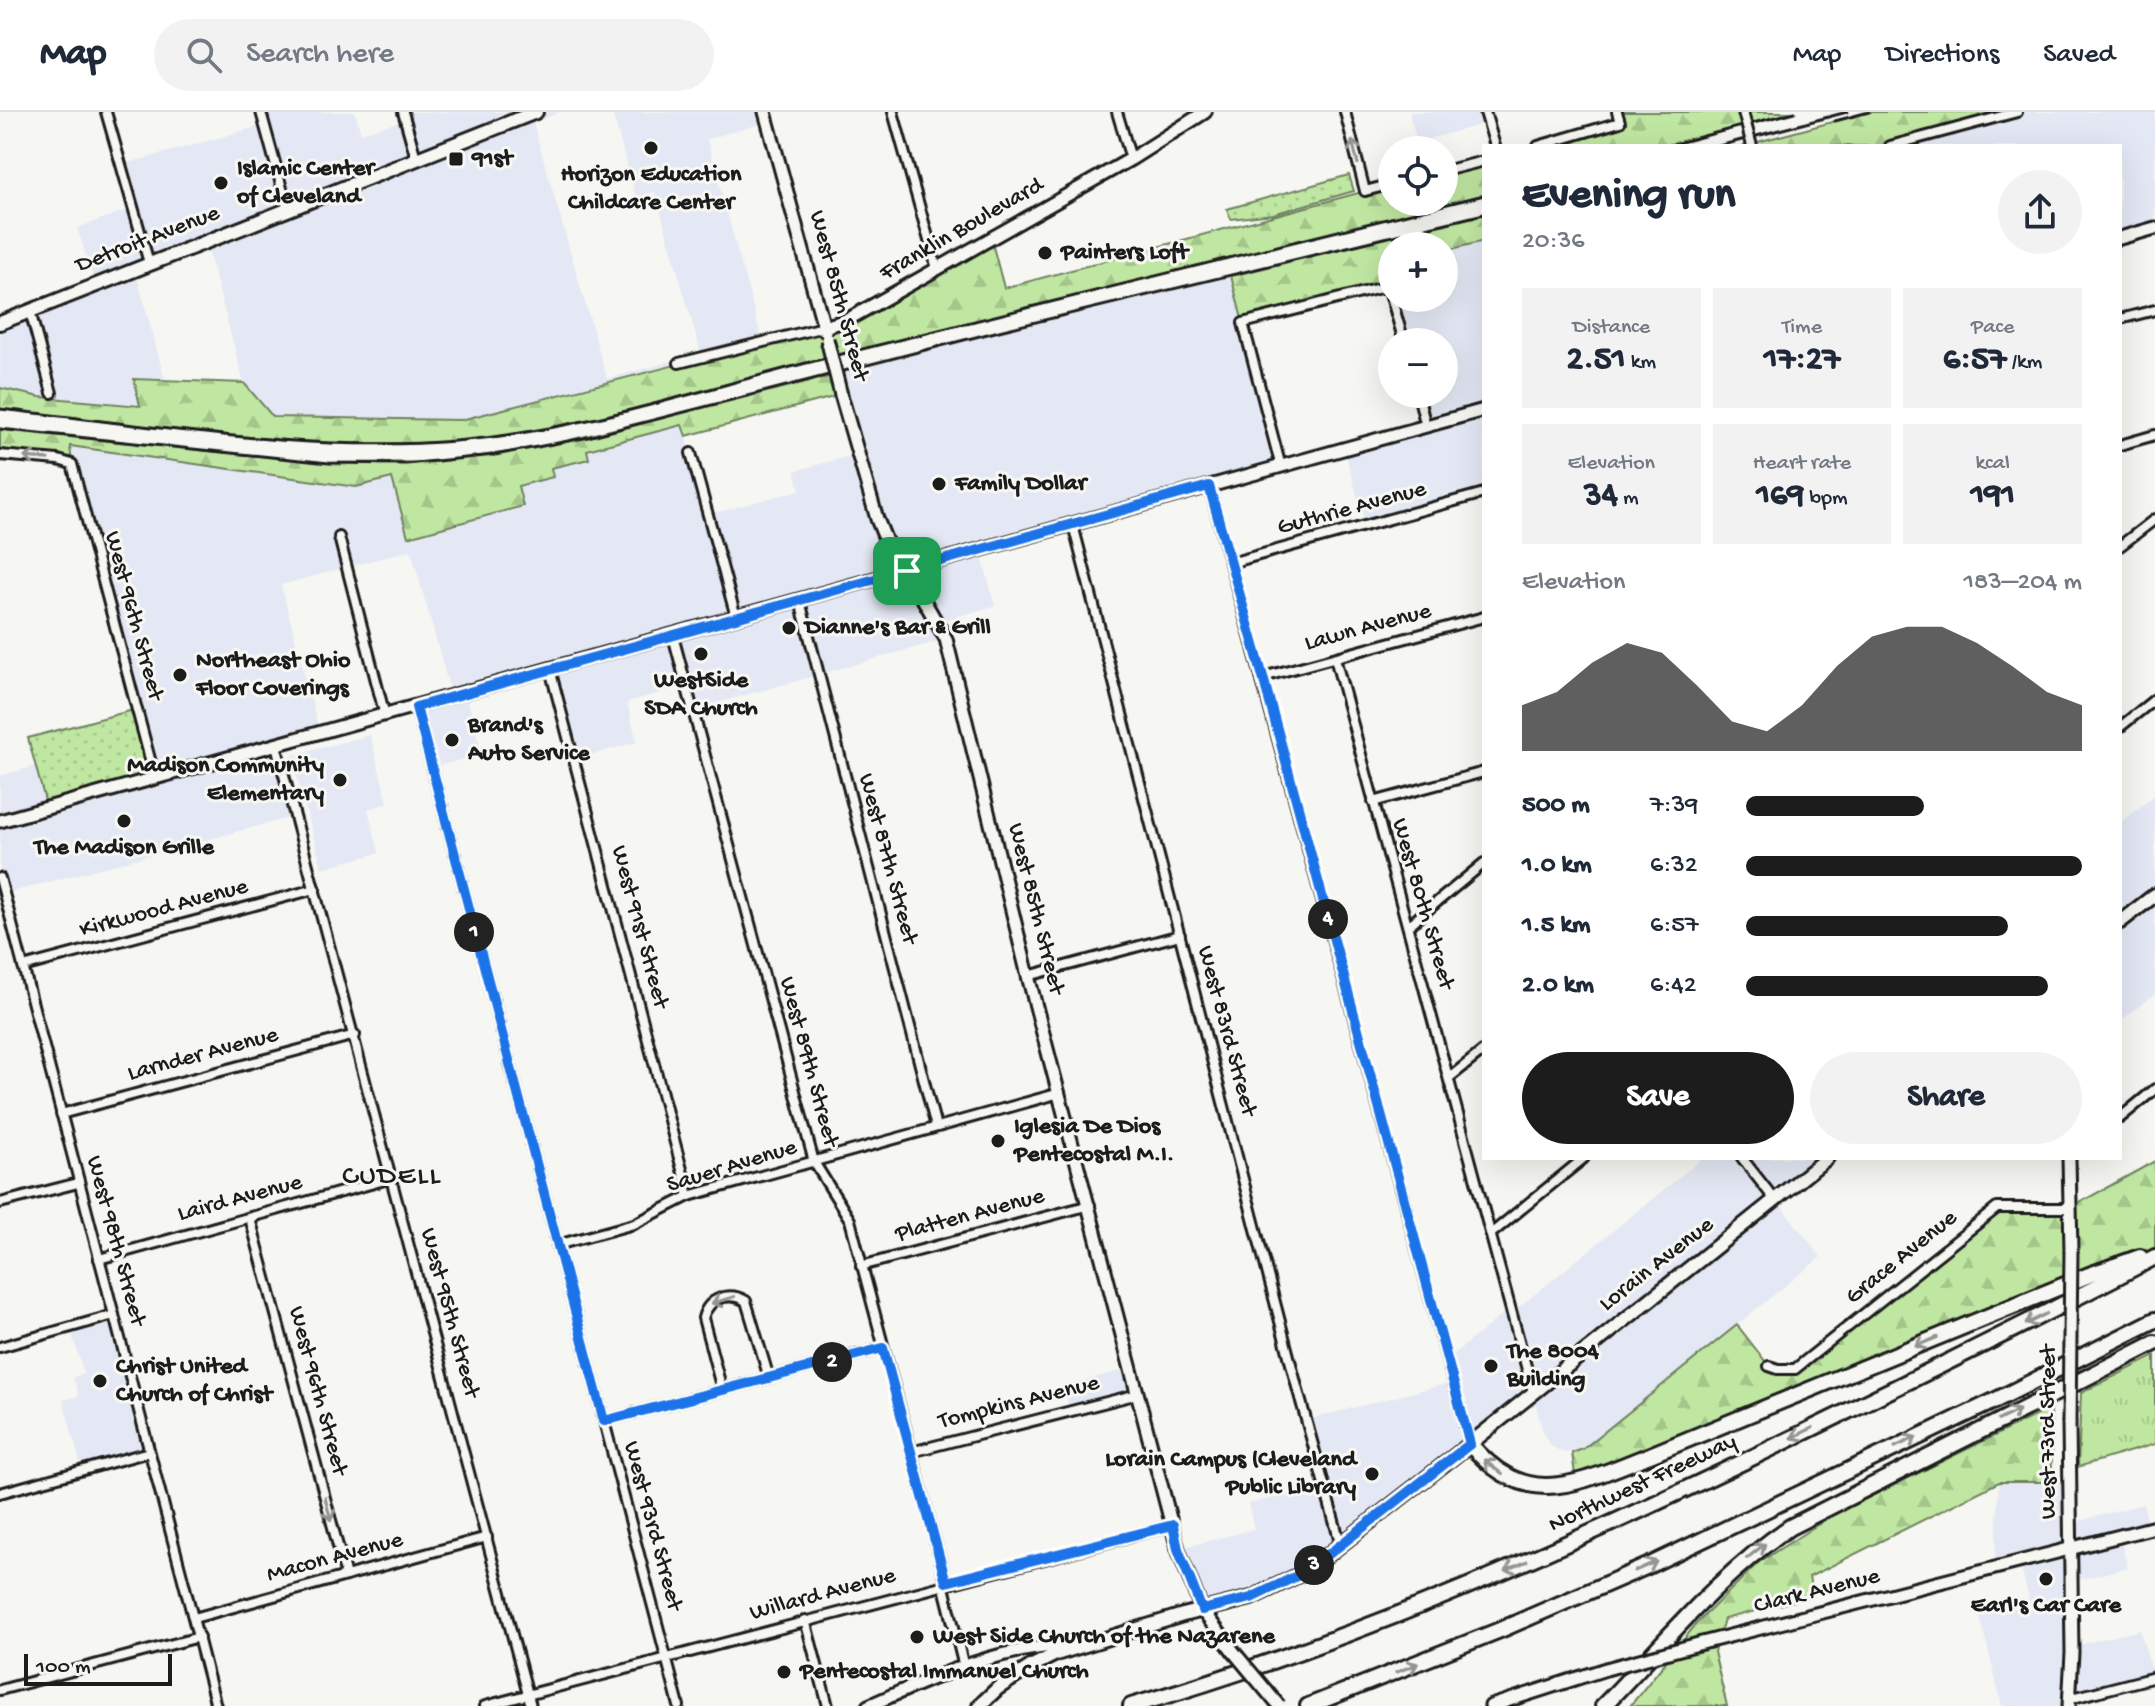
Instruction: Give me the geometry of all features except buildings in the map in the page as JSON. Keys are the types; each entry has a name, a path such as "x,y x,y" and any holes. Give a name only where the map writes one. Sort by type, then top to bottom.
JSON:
{"highway":[{"path":"1470,1444 1486,1462 1515,1481 1549,1486 1576,1482 2155,1251"},
{"name":"Northwest Freeway","path":"1131,1706 1210,1683 1348,1635 1497,1575 1618,1521 1955,1360 2155,1257"},
{"path":"1308,1706 1500,1630 1650,1565 1994,1401 2155,1320"},
{"path":"1603,1706 1744,1560 1790,1527 2155,1343"}],"main road":[{"name":"Detroit Avenue","path":"0,323 536,112"},
{"path":"2122,920 2155,895"},
{"name":"Lorain Avenue","path":"979,1706 998,1688 1032,1666 1079,1645 1251,1598 1307,1571 1825,1160"}],"street":[{"path":"106,112 149,263"},
{"path":"261,112 288,210"},
{"path":"403,112 416,158"},
{"name":"West 85th Street","path":"765,112 877,519 890,551 907,571 946,639 1028,976 1178,1549 1202,1610 1279,1706"},
{"path":"893,112 937,269"},
{"path":"1117,112 1131,159"},
{"name":"Franklin Boulevard","path":"679,363 826,333 1131,159 1205,112"},
{"path":"1345,112 1365,191 1378,188"},
{"path":"1485,112 1494,144"},
{"path":"1545,144 1620,122 1617,112"},
{"path":"1743,112 1751,144"},
{"path":"1897,144 2017,112"},
{"path":"1458,168 1482,162"},
{"path":"2122,237 2155,228"},
{"path":"1281,467 1243,323 1388,286 1400,328"},
{"path":"2122,318 2155,310"},
{"path":"30,311 52,393"},
{"path":"1421,408 1426,427"},
{"path":"0,821 1482,411"},
{"path":"2122,444 2155,435"},
{"path":"691,453 736,617"},
{"name":"West 96th Street","path":"0,455 72,464 155,778"},
{"path":"1209,486 1470,1444"},
{"name":"Guthrie Avenue","path":"1230,563 1482,494"},
{"path":"2122,544 2155,519"},
{"name":"West 83rd Street","path":"1073,525 1297,1387 1342,1546"},
{"path":"339,537 385,716"},
{"name":"West 87th Street","path":"800,601 936,1127"},
{"name":"Lawn Avenue","path":"1263,677 1482,618"},
{"name":"West 89th Street","path":"673,636 814,1162 850,1220 964,1667"},
{"name":"West 80th Street","path":"1335,658 1533,1392"},
{"name":"West 91st Street","path":"550,669 689,1196"},
{"path":"2122,725 2155,699"},
{"name":"West 93rd Street","path":"416,707 679,1706"},
{"name":"West 95th Street","path":"276,745 531,1706"},
{"path":"1373,802 1482,773"},
{"path":"1408,926 1482,865"},
{"name":"West 98th Street","path":"0,878 216,1706"},
{"name":"Kirkwood Avenue","path":"23,967 315,889"},
{"path":"1028,976 1180,935"},
{"name":"Larnder Avenue","path":"61,1114 355,1035"},
{"path":"1449,1078 1482,1052"},
{"path":"2122,1116 2155,1089"},
{"name":"Sauer Avenue","path":"557,1245 634,1224 689,1196 1060,1093"},
{"path":"1492,1233 1582,1160"},
{"path":"1744,1160 1775,1200"},
{"name":"West 73rd Street","path":"2069,1160 2072,1653 2069,1702"},
{"name":"Laird Avenue","path":"99,1259 392,1178"},
{"path":"0,1203 78,1183"},
{"name":"Platten Avenue","path":"861,1266 1090,1205"},
{"name":"Grace Avenue","path":"1769,1366 1795,1369 1997,1208 2070,1208"},
{"name":"West 96th Street","path":"250,1218 346,1576"},
{"path":"722,1390 703,1318 711,1302 733,1295 746,1301 769,1378"},
{"path":"0,1347 114,1315"},
{"path":"604,1421 883,1348"},
{"name":"Tompkins Avenue","path":"911,1452 1138,1394"},
{"path":"0,1493 149,1452"},
{"name":"Willard Avenue","path":"485,1706 1173,1525"},
{"name":"Clark Avenue","path":"1491,1706 1606,1669 1702,1643 2155,1527"},
{"name":"Macon Avenue","path":"194,1618 487,1537"},
{"path":"805,1620 828,1706"},
{"path":"0,1690 199,1637"},
{"path":"868,1706 964,1667 1042,1647 1079,1645"},
{"path":"2069,1702 2155,1677"}],"shaded area":[{"path":"261,112 355,112 361,133 404,120 403,112 560,112 533,123 607,379 701,353 655,192 636,197 612,112 765,112 768,122 707,139 763,344 672,364 461,420 273,417 244,383 206,243 135,269 165,380 135,380 140,406 40,397 0,388 0,323 95,284 77,228 133,208 121,165 264,125"},
{"path":"1409,112 1481,112 1484,124 1439,136 1415,136"},
{"path":"2017,112 2155,112 2155,228 2122,237 2122,144 1897,144"},
{"path":"1482,242 1482,494 1366,526 1344,449 1426,427 1421,408 1458,408 1458,328 1400,328 1395,312 1458,312 1458,248"},
{"path":"1231,276 1281,467 981,552 995,606 937,622 946,639 693,710 686,686 627,702 637,742 574,760 550,670 466,693 482,754 431,768 416,707 452,697 411,550 281,585 320,733 277,745 296,816 4,894 0,890 0,776 36,766 47,807 154,778 69,446 356,487 392,478 408,537 523,506 518,486 552,477 551,468 589,459 587,450 683,425 708,515 800,490 795,471 857,454 836,375 1003,330"},
{"name":"Madison Community Elementary","path":"370,735 388,803 368,809 379,853 322,868 291,756"},
{"path":"2155,795 2155,994 2122,1019 2122,821"},
{"path":"1701,1160 1825,1160 1776,1200 1821,1257 1583,1449 1564,1453 1551,1446 1543,1433 1533,1393 1307,1571 1202,1610 1178,1549 1254,1529 1248,1504 1324,1485 1306,1420 1453,1382 1447,1359 1512,1307 1514,1311"},
{"path":"114,1315 149,1452 82,1470 63,1400 79,1396 73,1377 84,1374 70,1327"},
{"path":"1132,1368 1138,1394 1070,1411 1063,1386"},
{"path":"1999,1482 2075,1482 2076,1522 2143,1504 2148,1523 2118,1531 2128,1567 2079,1580 2077,1645 2140,1630 2155,1683 2066,1706 2002,1706 1979,1613 2029,1599 2018,1557 1995,1562"}],"green space":[{"path":"1617,112 1795,112 1674,144 1545,144 1619,122"},
{"path":"1869,112 2017,112 1897,144 1750,144"},
{"path":"1482,162 1482,195 1458,201 1458,168"},
{"path":"1349,175 1354,191 1273,214 1231,219 1227,209"},
{"path":"1378,188 1378,216 1399,216 826,358 642,407 502,436 399,443 285,440 0,409 0,388 40,397 140,406 134,379 244,383 273,417 461,420 824,327 991,239 1004,288"},
{"path":"1482,214 1482,242 1458,248 1458,232 1411,232"},
{"path":"1378,240 1378,289 1243,323 1231,276"},
{"path":"836,375 841,395 686,436 682,425 587,450 589,459 551,468 553,477 518,486 523,506 408,537 392,478 356,487 70,446 72,464 0,455 0,430 329,463 436,462 537,448"},
{"path":"137,709 155,778 47,808 28,738"},
{"path":"2155,1161 2155,1251 1576,1482 1572,1453 1583,1449 1737,1325 1769,1366 1795,1369 1997,1208 2070,1208"},
{"path":"2155,1356 2155,1444 2078,1467 2081,1393"},
{"path":"2051,1408 2052,1482 1999,1482 1809,1577 1813,1596 1724,1619 1714,1652 1727,1706 1630,1706 1697,1623 1758,1563 1831,1516"}],"railway":[{"path":"1674,144 1795,112"},
{"path":"1727,144 1847,112"},
{"path":"1835,121 1869,112"},
{"path":"0,409 284,440 398,444 502,436 642,407 826,358 1482,195"},
{"path":"0,429 329,463 406,464 495,455 584,438 1003,330 1482,214"}],"place":[{"name":"Horizon Education Childcare Center","path":"651,148"},
{"name":"91st","path":"456,159"},
{"name":"Islamic Center of Cleveland","path":"221,183"},
{"name":"Painters Loft","path":"1045,253"},
{"name":"Family Dollar","path":"939,484"},
{"name":"Dianne's Bar & Grill","path":"789,628"},
{"name":"WestSide SDA Church","path":"701,654"},
{"name":"Northeast Ohio Floor Coverings","path":"180,675"},
{"name":"Brand's Auto Service","path":"452,740"},
{"name":"Madison Community Elementary","path":"340,780"},
{"name":"The Madison Grille","path":"124,821"},
{"name":"Iglesia De Dios Pentecostal M.I.","path":"998,1141"},
{"name":"The 8004 Building","path":"1491,1366"},
{"name":"Christ United Church of Christ","path":"100,1381"},
{"name":"Lorain Campus (Cleveland Public Library","path":"1372,1474"},
{"name":"Earl's Car Care","path":"2046,1579"},
{"name":"West Side Church of the Nazarene","path":"917,1637"},
{"name":"Pentecostal Immanuel Church","path":"784,1672"}],"district":[{"name":"CUDELL","path":"392,1177"}],"route":[{"path":"1209,486 1470,1444 1307,1571 1251,1598 1202,1610 1178,1549 1173,1525 946,1582 883,1348 604,1421 416,707 907,571 1209,486"}]}
